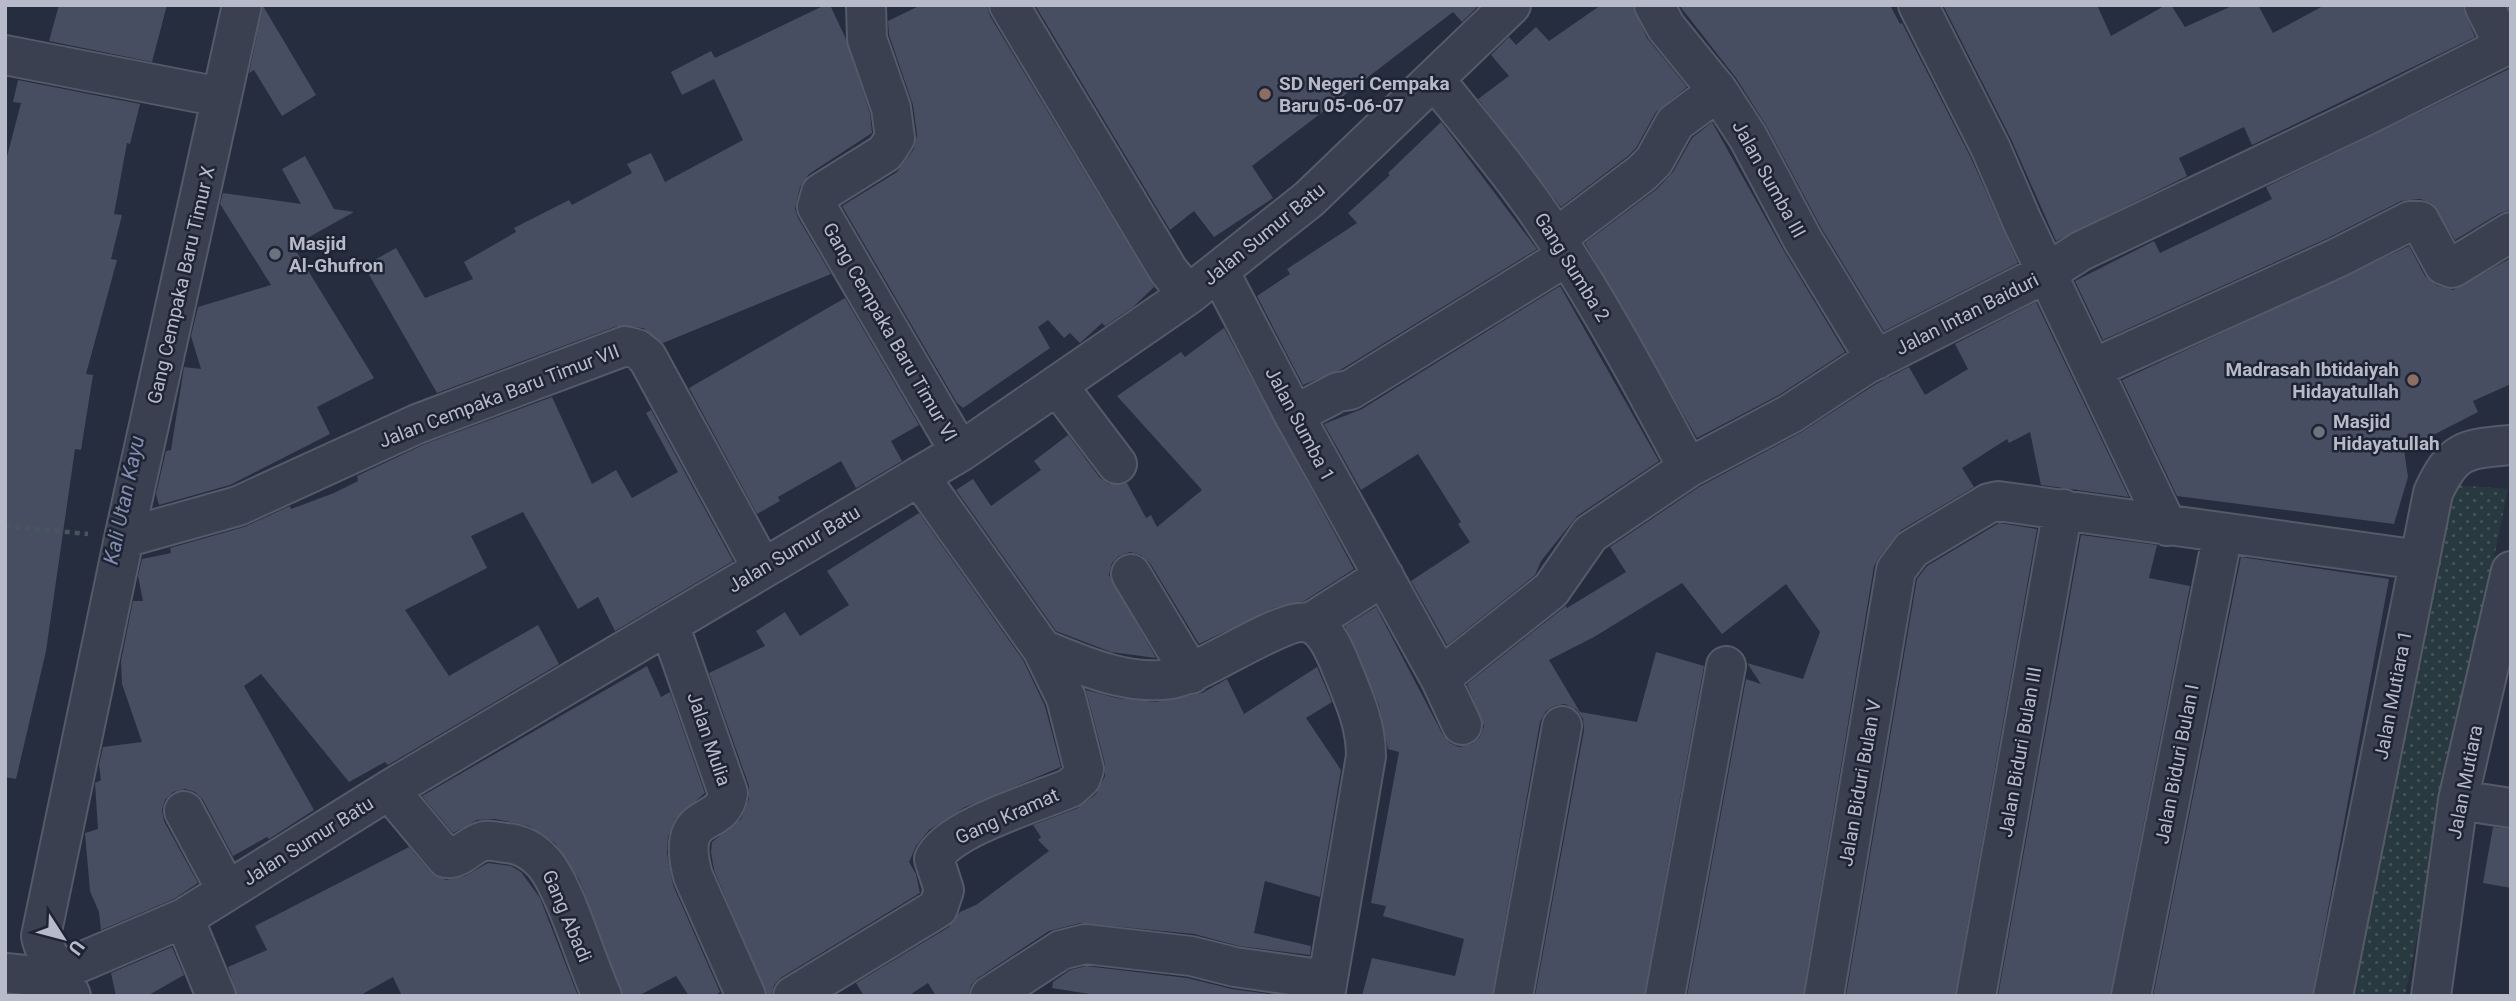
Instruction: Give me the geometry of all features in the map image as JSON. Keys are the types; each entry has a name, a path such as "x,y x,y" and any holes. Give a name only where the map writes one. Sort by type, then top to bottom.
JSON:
{"street":[{"name":"Gang Cempaka Baru Timur X","path":"44,979 41,936 124,538 212,150 217,97 242,5"},
{"name":"Gang Cempaka Baru Timur VI","path":"866,5 867,40 891,108 895,138 885,153 821,193 817,207 960,452"},
{"path":"1009,5 1154,247 1188,296"},
{"name":"Jalan Sumur Batu","path":"44,979 184,918 389,790 960,452 1188,296 1309,199 1511,5"},
{"name":"Jalan Sumba III","path":"1654,5 1665,27 1718,90 1748,137 1803,240 1876,360"},
{"path":"1917,5 1991,149 2022,221 2167,526"},
{"name":"Jalan Intan Baiduri","path":"1440,678 1551,590 1590,534 1688,468 1790,414 1876,360 2048,272 2081,251 2508,45 2484,5"},
{"path":"5,55 217,97"},
{"name":"Gang Sumba 2","path":"1435,80 1522,189 1561,247 1621,344 1688,468"},
{"path":"1294,415 1338,392 1350,390 1561,247 1654,161 1675,123 1718,90"},
{"path":"2094,369 2337,258 2410,221 2420,221 2444,265 2452,268 2511,232"},
{"name":"Jalan Sumba 1","path":"1219,271 1294,415 1440,678 1462,725"},
{"name":"Jalan Cempaka Baru Timur VII","path":"124,538 238,506 417,424 625,346 637,349 648,357 762,568"},
{"path":"1057,385 1116,464"},
{"name":"Jalan Mutiara 1","path":"2333,996 2433,493 2443,470 2456,455 2471,449 2511,445"},
{"name":"Gang Kramat","path":"793,996 937,908 944,890 934,859 942,845 964,832 1070,788 1081,778 1084,769 1066,698 1042,649 919,475"},
{"name":"Jalan Biduri Bulan V","path":"1824,996 1896,569 1912,549 1989,503 1998,501 2063,509"},
{"path":"2063,509 2167,526 2420,560"},
{"name":"Jalan Biduri Bulan III","path":"1976,996 2063,509"},
{"name":"Jalan Biduri Bulan I","path":"2131,996 2223,533"},
{"name":"Jalan Mutiara","path":"2431,996 2458,800 2511,570"},
{"path":"1131,573 1191,674"},
{"path":"1310,623 1384,576"},
{"path":"990,996 1061,950 1085,944 1191,956 1327,992 1366,756 1363,721 1334,650 1320,630 1310,623 1301,622 1275,631 1191,674 1171,679 1140,680 1091,669 1042,649"},
{"name":"Jalan Mulia","path":"668,624 728,793 725,804 693,829 688,838 688,858 693,876 746,996"},
{"path":"1665,996 1726,666"},
{"path":"1513,996 1562,726"},
{"name":"Gang Abadi","path":"389,790 446,858 454,858 485,841 525,847 546,864 564,901 602,996"},
{"path":"2458,800 2511,808"},
{"path":"184,811 227,891"},
{"path":"184,918 216,996"}],"path":[{"path":"5,526 74,533"}],"shaded area":[{"path":"2455,485 2508,489 2405,996 2344,996 2423,514"}],"building":[{"path":"59,5 167,5 152,62 49,41"},
{"path":"830,5 845,37 870,113 872,133 809,174 800,187 795,209 798,218 831,274 663,343 643,328 617,326 437,393 364,266 396,248 425,298 473,279 464,262 516,232 514,228 569,200 572,205 632,173 627,164 651,153 665,182 743,140 714,79 682,95 671,72 711,51 715,58"},
{"path":"921,5 987,5 990,16 1154,287 1133,307 1105,326 1102,323 1080,343 1070,333 1064,338 1048,320 1038,327 1050,348 963,408 957,403 842,206 897,172 914,149 917,135 913,105 889,35 888,21"},
{"path":"1035,5 1479,5 1462,22 1453,12 1252,166 1273,198 1214,237 1194,211 1170,230"},
{"path":"1601,5 1632,5 1647,38 1687,87 1656,112 1636,148 1628,156 1561,207 1478,99 1509,76 1491,55 1509,37 1516,45 1536,27 1549,41"},
{"path":"1679,5 1890,5 1900,24 1902,23 1971,158 2018,263 1884,331 1822,229 1766,125 1736,78"},
{"path":"1943,5 2097,5 2111,36 2166,5 2171,5 2185,27 2234,5 2258,5 2273,33 2325,5 2462,5 2475,37 2252,145 2244,127 2179,158 2187,176 2056,241 2011,139"},
{"path":"263,6 316,95 282,116 254,70 249,73"},
{"path":"2511,68 2511,210 2500,213 2455,240 2432,203 2420,199 2401,201 2328,238 2103,340 2075,281 2154,241 2160,253 2272,199 2266,187"},
{"path":"18,80 140,104 130,144 127,143 114,214 122,215 111,259 117,260 86,374 93,375 81,450 75,449 46,651 16,779 5,777 5,164 21,103 13,102"},
{"path":"1441,122 1537,249 1342,369 1303,385 1257,296 1290,274 1287,269 1357,223 1348,213 1390,175 1388,173"},
{"path":"1712,122 1784,251 1845,352 1779,395 1697,438 1585,243 1657,189 1673,172 1692,138"},
{"path":"305,156 334,209 354,212 293,246 374,378 317,407 330,434 230,485 159,505 156,494 166,451 171,450 184,367 201,369 191,336 198,307 271,285 220,204 223,193 301,204 282,169"},
{"path":"2409,246 2425,276 2436,285 2453,290 2511,258 2511,384 2473,401 2478,412 2404,450 2408,477 2394,524 2177,496 2122,380"},
{"path":"1560,286 1659,461 1577,516 1541,561 1535,575 1447,645 1411,581 1470,542 1458,524 1461,522 1418,454 1361,490 1324,424 1362,409"},
{"path":"845,298 919,425 891,441 902,461 856,488 841,461 778,497 780,501 757,514 689,388"},
{"path":"2036,302 2129,497 2041,485 2030,432 2009,443 2007,439 1962,468 1974,487 1901,530 1879,557 1874,566 1803,996 1687,996 1746,679 1761,684 1747,663 1803,679 1820,632 1786,584 1722,634 1682,583 1594,637 1549,660 1580,712 1637,722 1656,652 1704,666 1644,996 1535,996 1584,730 1583,719 1577,710 1565,704 1546,711 1540,722 1492,996 1362,996 1372,958 1455,976 1464,939 1383,916 1386,906 1371,903 1399,752 1388,749 1379,705 1345,626 1376,607 1443,735 1450,743 1459,747 1472,744 1480,737 1484,726 1467,684 1566,606 1567,608 1626,572 1610,547 1699,487 1800,433 1876,384 1909,367 1925,395 1968,369 1955,344"},
{"path":"1224,328 1354,569 1304,601 1273,608 1199,644 1150,563 1141,555 1130,552 1119,556 1112,563 1109,575 1156,658 1111,652 1056,631 956,490 973,479 991,506 1041,470 1034,461 1068,435 1100,478 1109,484 1127,483 1146,518 1151,515 1157,527 1202,490 1117,396 1181,352 1185,357"},
{"path":"552,397 592,484 616,470 632,498 678,472 646,413 651,410 733,561 615,631 598,597 578,609 523,512 471,536 487,568 405,610 449,676 538,625 559,664 388,765 385,762 349,782 261,674 244,686 314,810 269,839 267,837 233,856 203,800 195,792 185,789 173,792 165,800 162,810 164,821 198,883 174,899 101,930 99,912 90,891 85,833 98,829 95,783 101,780 99,765 103,747 142,742 122,684 121,661 133,601 143,601 138,576 142,559 171,553 170,548 244,527 290,506 291,509 334,493 358,481 357,476 425,444"},
{"path":"919,513 1023,660 1045,706 1061,767 965,807 929,830 916,846 909,862 916,874 920,893 782,977 774,985 771,996 767,996 714,870 712,842 741,819 749,799 749,786 709,673 765,646 756,631 785,612 800,636 849,605 827,571"},
{"path":"1999,523 2037,529 1955,996 1846,996 1917,579 1927,566"},
{"path":"2081,535 2157,545 2149,578 2190,586 2110,996 1998,996"},
{"path":"2241,557 2389,579 2312,996 2153,996"},
{"path":"647,666 661,697 670,692 705,793 675,819 668,837 667,853 673,885 720,992 714,996 689,996 676,976 638,996 623,996 579,879 555,843 529,826 495,819 477,820 453,833 422,796"},
{"path":"1317,667 1332,702 1306,718 1341,770 1320,897 1265,881 1254,933 1311,946 1310,955 1239,946 1194,934 1080,923 1049,931 978,978 971,985 968,996 936,996 928,983 908,996 864,996 856,983 949,927 960,912 976,905 1049,851 1038,840 1041,837 1033,825 1078,808 1096,794 1105,776 1105,764 1086,690 1117,698 1156,702 1202,693 1227,679 1244,714"},
{"path":"2493,827 2511,829 2511,888 2483,883"},
{"path":"409,847 430,872 446,880 465,876 488,863 511,866 521,872 540,898 578,996 402,996 393,977 359,996 237,996 228,967 267,950 255,926"},
{"path":"172,947 184,975 147,996 116,996 111,973"},
{"path":"1086,966 1187,978 1232,989 1282,996 1102,996 1052,988 1053,982 1070,970"}],"place":[{"name":"SD Negeri Cempaka Baru 05-06-07","path":"1265,94"},
{"name":"Masjid Al-Ghufron","path":"275,254"},
{"name":"Madrasah Ibtidaiyah Hidayatullah","path":"2413,380"},
{"name":"Masjid Hidayatullah","path":"2319,432"}],"water label":[{"name":"Kali Utan Kayu","path":"124,500"}]}
